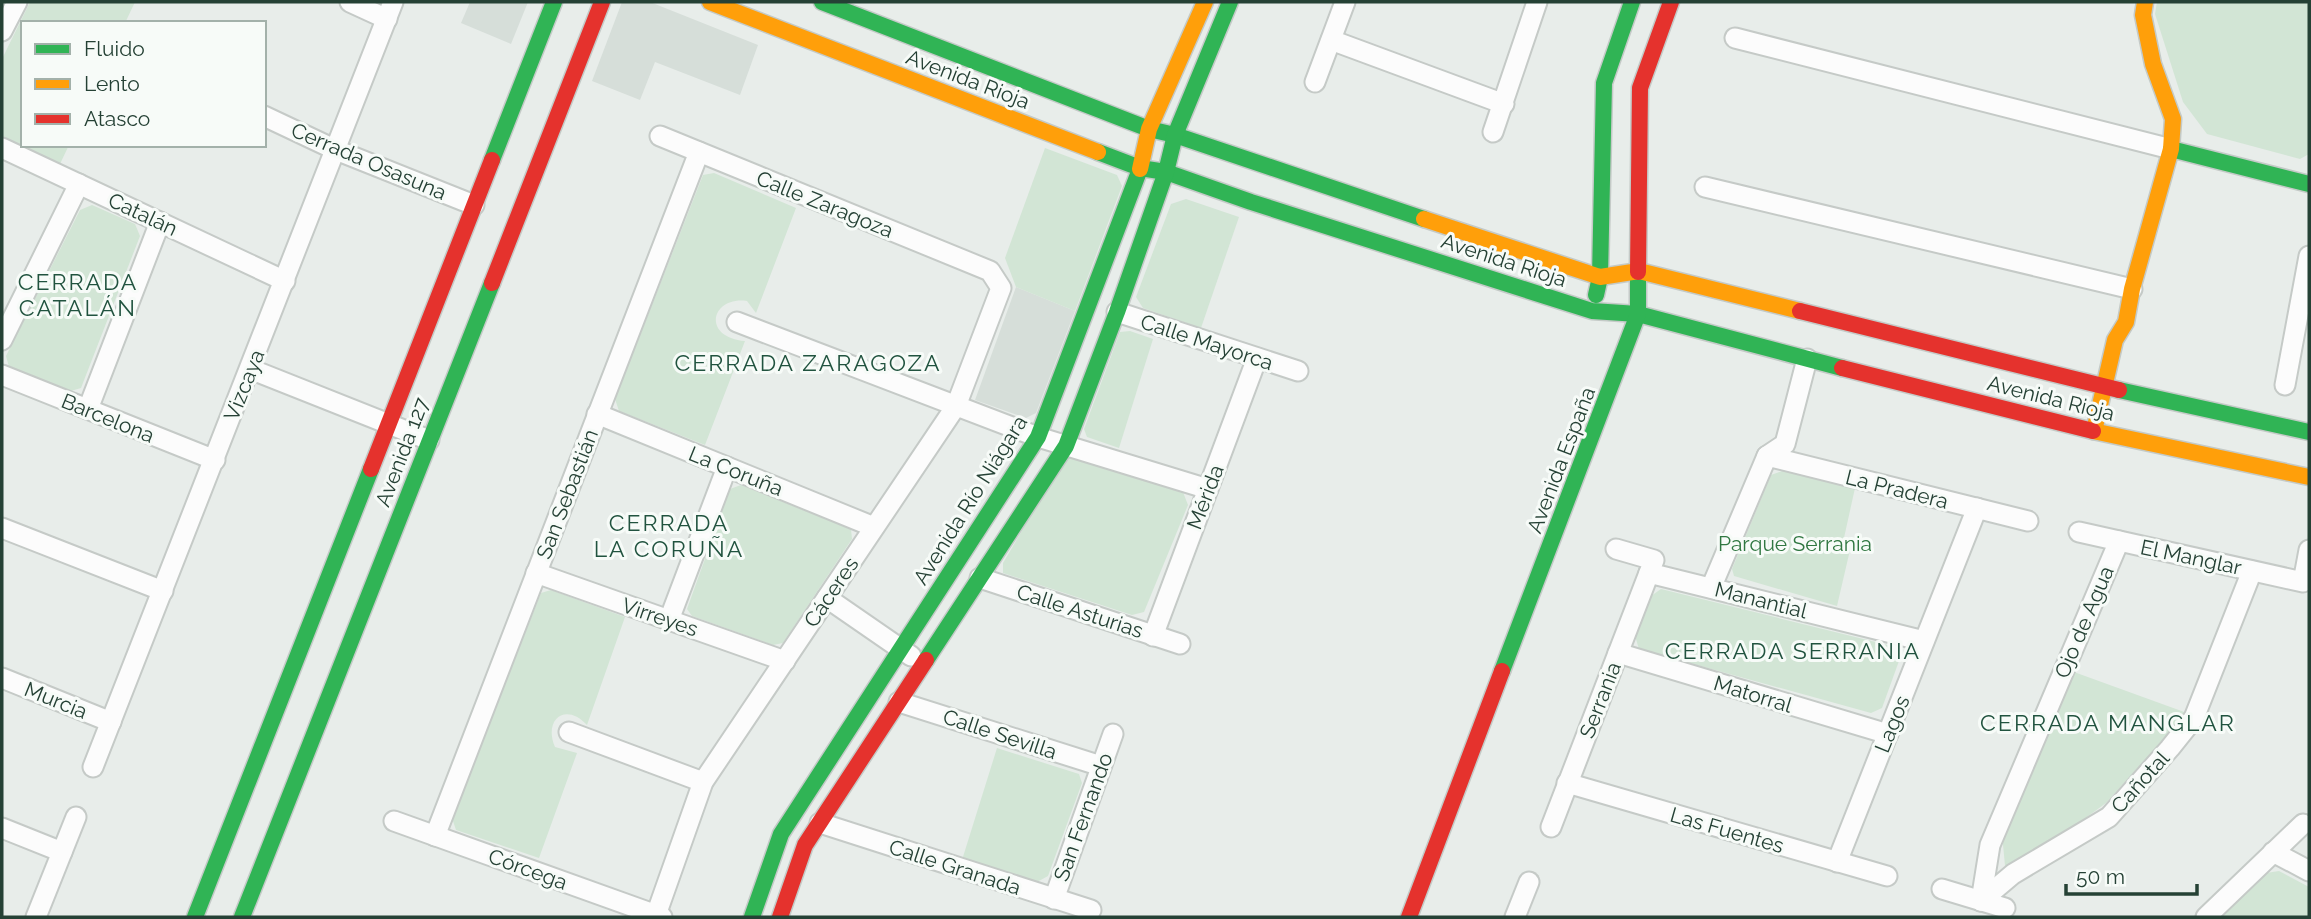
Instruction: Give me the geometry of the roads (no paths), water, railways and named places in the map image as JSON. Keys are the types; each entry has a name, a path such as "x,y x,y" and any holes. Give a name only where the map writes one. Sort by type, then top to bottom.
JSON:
{"main road":[{"name":"Avenida 127","path":"195,917 554,2"},
{"name":"Avenida 127","path":"242,917 602,2"},
{"name":"Avenida Rioja","path":"710,2 1140,168 1256,184 1333,208 1600,277 1639,271 2105,387 2309,432"},
{"name":"Avenida Rioja","path":"822,2 1149,129 1175,135 1256,184 1333,208 1592,311 1638,314 2094,431 2309,477"},
{"name":"Avenida Río Niágara","path":"752,917 781,834 1038,438 1140,168 1149,129 1205,2"},
{"path":"780,917 806,845 1066,446 1117,312 1166,172 1175,135 1230,2"},
{"path":"1592,311 1600,277 1604,83 1632,2"},
{"name":"Avenida España","path":"1409,917 1638,314 1640,88 1671,2"},
{"path":"2094,431 2115,340 2126,322 2132,289 2171,149 2173,119 2153,64 2143,15 2145,2"},
{"path":"2171,149 2309,184"}],"street":[{"path":"2,32 17,2"},
{"path":"351,2 390,10"},
{"path":"1315,82 1345,2"},
{"path":"1493,132 1538,2"},
{"name":"Vizcaya","path":"93,767 390,10"},
{"path":"1735,38 2171,149"},
{"path":"1331,40 1504,103"},
{"name":"Cerrada Osasuna","path":"266,118 336,150 474,205"},
{"name":"Calle Zaragoza","path":"660,136 990,271"},
{"name":"Catalán","path":"2,148 285,281"},
{"name":"San Sebastián","path":"435,836 699,152"},
{"path":"2,340 79,184"},
{"path":"1705,187 2132,289"},
{"path":"88,410 160,222"},
{"path":"2285,385 2309,256"},
{"name":"Cáceres","path":"659,916 703,782 956,406 1001,288 990,271"},
{"name":"Calle Mayorca","path":"1117,312 1298,371"},
{"path":"737,322 1038,438 1208,489"},
{"name":"Mérida","path":"1153,636 1257,358"},
{"path":"1711,588 1767,456 1785,444 1807,359"},
{"path":"250,369 429,440"},
{"name":"Barcelona","path":"2,375 215,460"},
{"name":"La Coruña","path":"597,414 874,527"},
{"name":"La Pradera","path":"1767,456 2028,521"},
{"path":"669,620 727,467"},
{"name":"Lagos","path":"1837,862 1977,508"},
{"path":"2,528 163,591"},
{"name":"El Manglar","path":"2079,532 2303,582 2309,551"},
{"name":"Ojo de Agua","path":"1981,901 1990,845 2119,541"},
{"path":"1616,550 1654,560 1649,573"},
{"name":"Cañotal","path":"1981,901 2013,874 2109,817 2170,748 2194,718 2252,571"},
{"name":"Virreyes","path":"536,573 785,661"},
{"name":"Manantial","path":"1649,573 1924,641"},
{"name":"Serrania","path":"1551,827 1649,573"},
{"name":"Calle Asturias","path":"980,578 1180,645"},
{"path":"827,598 923,664"},
{"name":"Matorral","path":"1618,653 1888,734"},
{"name":"Murcia","path":"2,678 111,722"},
{"name":"Calle Sevilla","path":"899,702 1101,766"},
{"path":"569,732 703,782"},
{"name":"San Fernando","path":"1054,900 1113,734"},
{"name":"Las Fuentes","path":"1567,783 1887,876"},
{"path":"36,917 76,817"},
{"name":"Córcega","path":"394,821 659,916"},
{"name":"Calle Granada","path":"820,823 1091,910"},
{"path":"2206,917 2303,824"},
{"path":"2,828 62,852"},
{"path":"2273,852 2309,871"},
{"path":"1516,917 1529,882"},
{"path":"1942,889 2005,908"}],"district":[{"name":"CERRADA CATALÁN","path":"78,294"},
{"name":"CERRADA ZARAGOZA","path":"808,362"},
{"name":"CERRADA LA CORUÑA","path":"669,535"},
{"name":"CERRADA SERRANIA","path":"1793,650"},
{"name":"CERRADA MANGLAR","path":"2108,722"}],"park label":[{"name":"Parque Serrania","path":"1795,543"}]}
